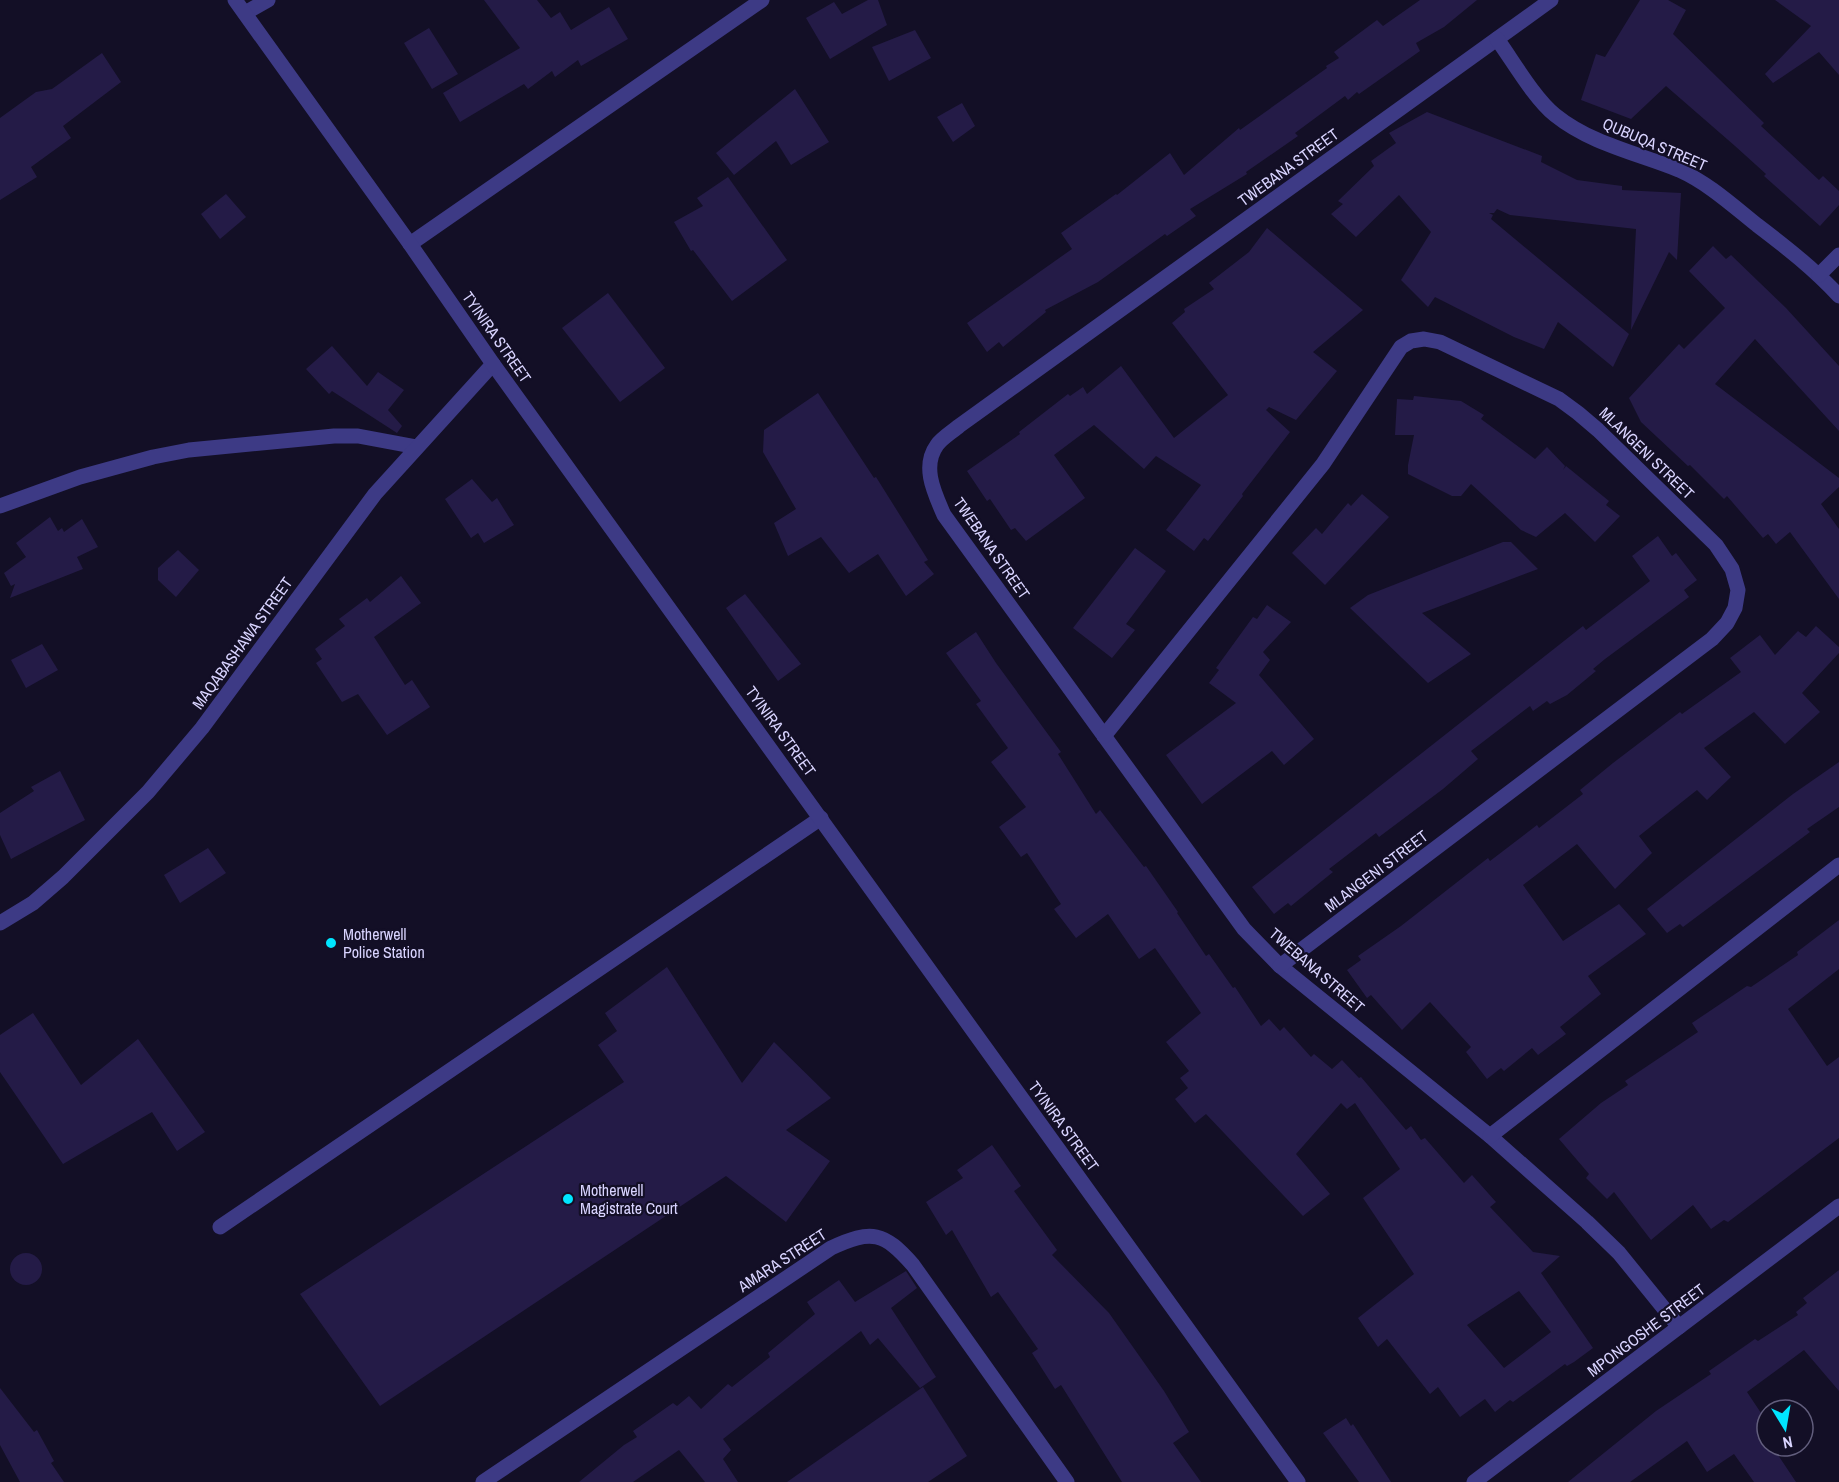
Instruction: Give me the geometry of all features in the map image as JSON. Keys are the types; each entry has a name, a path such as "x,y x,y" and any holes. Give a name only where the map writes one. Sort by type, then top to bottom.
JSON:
{"street":[{"name":"TYINIRA STREET","path":"235,0 410,243 493,364 1298,1482"},
{"path":"245,13 268,0"},
{"path":"410,243 762,0"},
{"name":"TWEBANA STREET","path":"1551,0 968,419 936,446 929,463 932,487 944,515 1244,929 1280,966 1490,1136 1587,1222 1618,1253 1679,1327"},
{"name":"QUBUQA STREET","path":"1497,39 1541,100 1554,114 1577,130 1612,147 1680,171 1713,189 1819,275 1839,296"},
{"path":"1819,275 1839,255"},
{"name":"MLANGENI STREET","path":"1104,736 1323,464 1377,385 1393,357 1401,347 1411,341 1424,339 1440,342 1559,399 1598,429 1716,545 1732,569 1738,590 1735,608 1727,623 1712,639 1280,966"},
{"name":"MAQABASHAWA STREET","path":"0,923 33,903 63,877 148,792 202,729 375,494 493,364"},
{"path":"0,506 80,477 153,457 189,450 334,436 358,436 417,447"},
{"path":"220,1227 821,818"},
{"path":"1490,1136 1839,865"},
{"name":"MPONGOSHE STREET","path":"1474,1482 1839,1206"},
{"name":"AMARA STREET","path":"483,1482 831,1248 850,1240 867,1237 882,1238 895,1245 913,1265 1067,1482"}],"building":[{"path":"484,0 537,0 551,18 560,12 571,30 609,7 628,39 581,66 578,60 555,77 552,71 528,89 524,84 460,122 443,93 520,48"},
{"path":"868,0 878,0 887,25 830,59 806,18 834,2 842,14"},
{"path":"1420,0 1477,0 1444,27 1416,43 1420,51 1359,94 1357,92 1348,100 1345,96 1295,133 1298,136 1246,172 1247,174 1190,209 1196,216 1167,236 1165,234 1098,282 1045,310 1046,312 1003,347 999,342 987,352 967,323 1072,249 1061,233 1117,195 1170,153 1184,175 1239,128 1240,130 1327,68 1326,66 1339,58 1334,52 1377,20 1383,26"},
{"path":"1640,0 1668,0 1686,10 1673,34 1764,123 1761,126 1819,180 1823,176 1839,191 1839,205 1820,226 1764,176 1766,174 1666,86 1631,119 1581,100 1596,54 1605,57"},
{"path":"1775,0 1839,0 1839,75 1819,52 1773,83 1765,74 1811,26"},
{"path":"429,28 458,74 432,89 404,43"},
{"path":"915,30 931,58 889,81 872,47"},
{"path":"102,53 121,82 63,126 71,138 31,167 37,177 0,200 0,118 36,92 52,89"},
{"path":"795,89 829,142 791,165 776,141 734,175 716,153"},
{"path":"962,103 975,126 953,142 937,117"},
{"path":"1427,112 1542,156 1541,162 1577,180 1622,186 1622,190 1681,193 1677,260 1669,252 1631,330 1636,229 1510,215 1497,209 1494,213 1489,213 1493,215 1491,219 1629,334 1613,367 1558,322 1544,349 1514,337 1435,297 1428,307 1401,280 1431,232 1399,195 1356,237 1331,214 1343,204 1338,201 1374,166 1371,161 1396,143 1389,133"},
{"path":"728,177 787,260 732,301 693,250 691,251 674,222 703,206 697,198"},
{"path":"226,194 246,217 220,239 201,214"},
{"path":"1267,228 1363,310 1313,352 1337,371 1296,420 1269,407 1266,410 1290,432 1208,541 1204,538 1194,551 1166,530 1201,485 1156,456 1144,469 1094,425 1054,455 1085,498 1026,541 1015,528 1011,530 990,499 987,501 967,471 1020,434 1019,432 1068,394 1070,396 1083,387 1087,394 1121,366 1174,438 1228,395 1172,323 1185,312 1184,309 1214,289 1209,283 1249,252"},
{"path":"1713,246 1726,259 1731,255 1786,308 1839,366 1839,431 1755,339 1715,384 1839,478 1839,487 1821,504 1839,529 1839,599 1790,532 1776,544 1768,534 1763,538 1727,496 1724,499 1690,465 1688,466 1641,422 1629,398 1679,344 1684,349 1725,308 1689,271"},
{"path":"608,293 665,368 620,402 562,328"},
{"path":"332,346 367,386 378,372 404,390 388,410 402,426 397,433 332,391 329,394 306,369"},
{"path":"818,393 874,478 876,477 928,560 924,562 934,574 906,596 878,554 849,573 821,537 788,556 774,523 796,509 763,452 764,430"},
{"path":"1414,396 1461,401 1484,415 1481,419 1535,459 1547,447 1565,466 1563,470 1566,466 1609,501 1606,505 1620,516 1595,542 1565,513 1536,537 1521,530 1471,484 1461,496 1452,496 1408,474 1414,435 1395,435 1397,399 1413,400"},
{"path":"472,479 492,502 497,498 514,525 484,543 478,533 471,538 445,499"},
{"path":"1362,494 1389,517 1325,585 1292,553 1316,528 1322,534 1348,503 1351,506"},
{"path":"50,517 58,531 62,528 64,532 82,519 98,547 77,557 83,569 10,598 15,584 11,586 4,573 26,557 16,543"},
{"path":"1658,536 1672,556 1676,553 1697,580 1684,590 1689,597 1605,659 1593,669 1596,671 1567,695 1550,704 1547,701 1533,711 1530,706 1471,751 1478,759 1443,789 1379,837 1376,833 1329,869 1333,872 1291,906 1288,903 1274,914 1252,887 1583,626 1586,630 1650,581 1632,556"},
{"path":"1503,542 1511,542 1538,569 1422,613 1471,654 1428,683 1350,608 1368,595"},
{"path":"1135,548 1166,571 1126,624 1135,630 1112,658 1073,628"},
{"path":"178,550 199,570 176,597 158,580 158,568"},
{"path":"401,576 421,603 374,637 405,685 412,680 430,707 387,735 358,694 342,702 316,663 322,659 315,649 345,626 339,619 367,598 370,602"},
{"path":"745,594 801,664 778,681 726,608"},
{"path":"1267,605 1291,622 1263,652 1270,660 1259,675 1314,739 1284,765 1272,751 1202,804 1166,755 1236,703 1209,683 1219,670 1216,668 1253,617 1257,619"},
{"path":"1816,626 1839,647 1839,653 1802,693 1820,712 1785,744 1754,712 1704,748 1731,777 1707,800 1697,790 1639,836 1652,853 1615,889 1577,844 1523,885 1563,941 1619,904 1646,934 1588,976 1601,994 1560,1027 1566,1034 1538,1055 1532,1048 1504,1071 1501,1068 1487,1079 1466,1052 1471,1047 1430,1002 1402,1030 1371,995 1367,998 1347,970 1361,960 1358,956 1401,926 1488,858 1490,861 1537,825 1539,828 1583,794 1580,790 1613,763 1680,712 1682,714 1741,672 1730,658 1760,635 1775,655 1798,631 1806,637"},
{"path":"976,632 1061,752 1058,754 1096,814 1100,810 1144,867 1146,866 1206,956 1209,954 1233,988 1235,987 1261,1026 1269,1019 1280,1031 1284,1027 1311,1057 1314,1054 1332,1069 1342,1060 1359,1078 1361,1077 1406,1130 1411,1126 1421,1140 1425,1138 1464,1183 1472,1175 1496,1202 1490,1207 1533,1252 1560,1256 1541,1273 1593,1348 1567,1366 1565,1364 1513,1402 1510,1400 1495,1412 1485,1399 1460,1417 1438,1387 1430,1394 1387,1339 1378,1347 1358,1318 1414,1274 1363,1198 1400,1169 1355,1103 1347,1109 1341,1103 1296,1154 1330,1194 1303,1216 1206,1114 1195,1123 1175,1099 1188,1088 1180,1078 1189,1071 1166,1042 1201,1013 1155,948 1139,959 1108,914 1076,938 1054,909 1061,904 1027,853 1021,857 999,827 1026,807 991,762 1008,748 976,704 981,701 946,653","holes":["1519,1291 1551,1332 1504,1368 1467,1325"]},
{"path":"42,644 58,670 26,688 11,660"},
{"path":"1839,762 1839,807 1807,829 1810,832 1683,927 1680,924 1667,933 1647,909 1793,794"},
{"path":"60,771 85,820 11,859 0,835 0,813 34,791 31,787"},
{"path":"208,848 226,873 180,903 164,875"},
{"path":"1839,920 1839,969 1788,1009 1827,1066 1839,1057 1839,1138 1728,1222 1724,1220 1711,1229 1693,1205 1651,1240 1614,1192 1607,1199 1586,1178 1589,1174 1559,1139 1601,1103 1628,1085 1625,1081 1698,1032 1692,1023 1798,955 1797,952"},
{"name":"Motherwell Magistrate Court","path":"667,967 742,1083 774,1042 831,1098 786,1130 830,1161 786,1222 726,1176 380,1406 300,1294 624,1082 598,1045 617,1031 605,1013"},
{"path":"33,1013 81,1085 138,1039 205,1132 177,1151 152,1112 63,1164 0,1072 0,1035"},
{"path":"992,1145 1021,1186 1014,1191 1057,1250 1052,1255 1109,1313 1164,1391 1189,1432 1173,1443 1201,1482 1122,1482 1061,1385 1055,1389 1032,1353 1038,1349 998,1292 991,1297 952,1230 946,1235 926,1202 963,1178 957,1170"},
{"path":"26,1253 37,1258 42,1269 37,1280 26,1285 15,1280 10,1269 15,1258"},
{"path":"1839,1270 1839,1391 1804,1350 1747,1392 1755,1404 1755,1458 1780,1458 1796,1482 1754,1482 1734,1454 1707,1472 1687,1441 1630,1482 1568,1482 1656,1411 1711,1374 1709,1371 1755,1339 1758,1341 1798,1315 1796,1312 1807,1303 1803,1298"},
{"path":"906,1271 917,1288 891,1308 936,1377 920,1388 878,1338 870,1345 861,1331 723,1439 731,1450 723,1459 738,1482 705,1482 679,1450 633,1482 579,1482 637,1437 633,1431 673,1403 677,1406 689,1396 701,1409 728,1384 732,1387 770,1357 768,1353 815,1314 807,1302 839,1280 855,1302"},
{"path":"923,1387 967,1456 928,1482 787,1482"},
{"path":"0,1388 34,1432 37,1430 54,1461 51,1463 64,1482 20,1482 0,1445"},
{"path":"1346,1418 1351,1426 1353,1424 1391,1482 1359,1482 1323,1433"}],"place":[{"name":"Motherwell Police Station","path":"331,943"},
{"name":"Motherwell Magistrate Court","path":"568,1199"}]}
